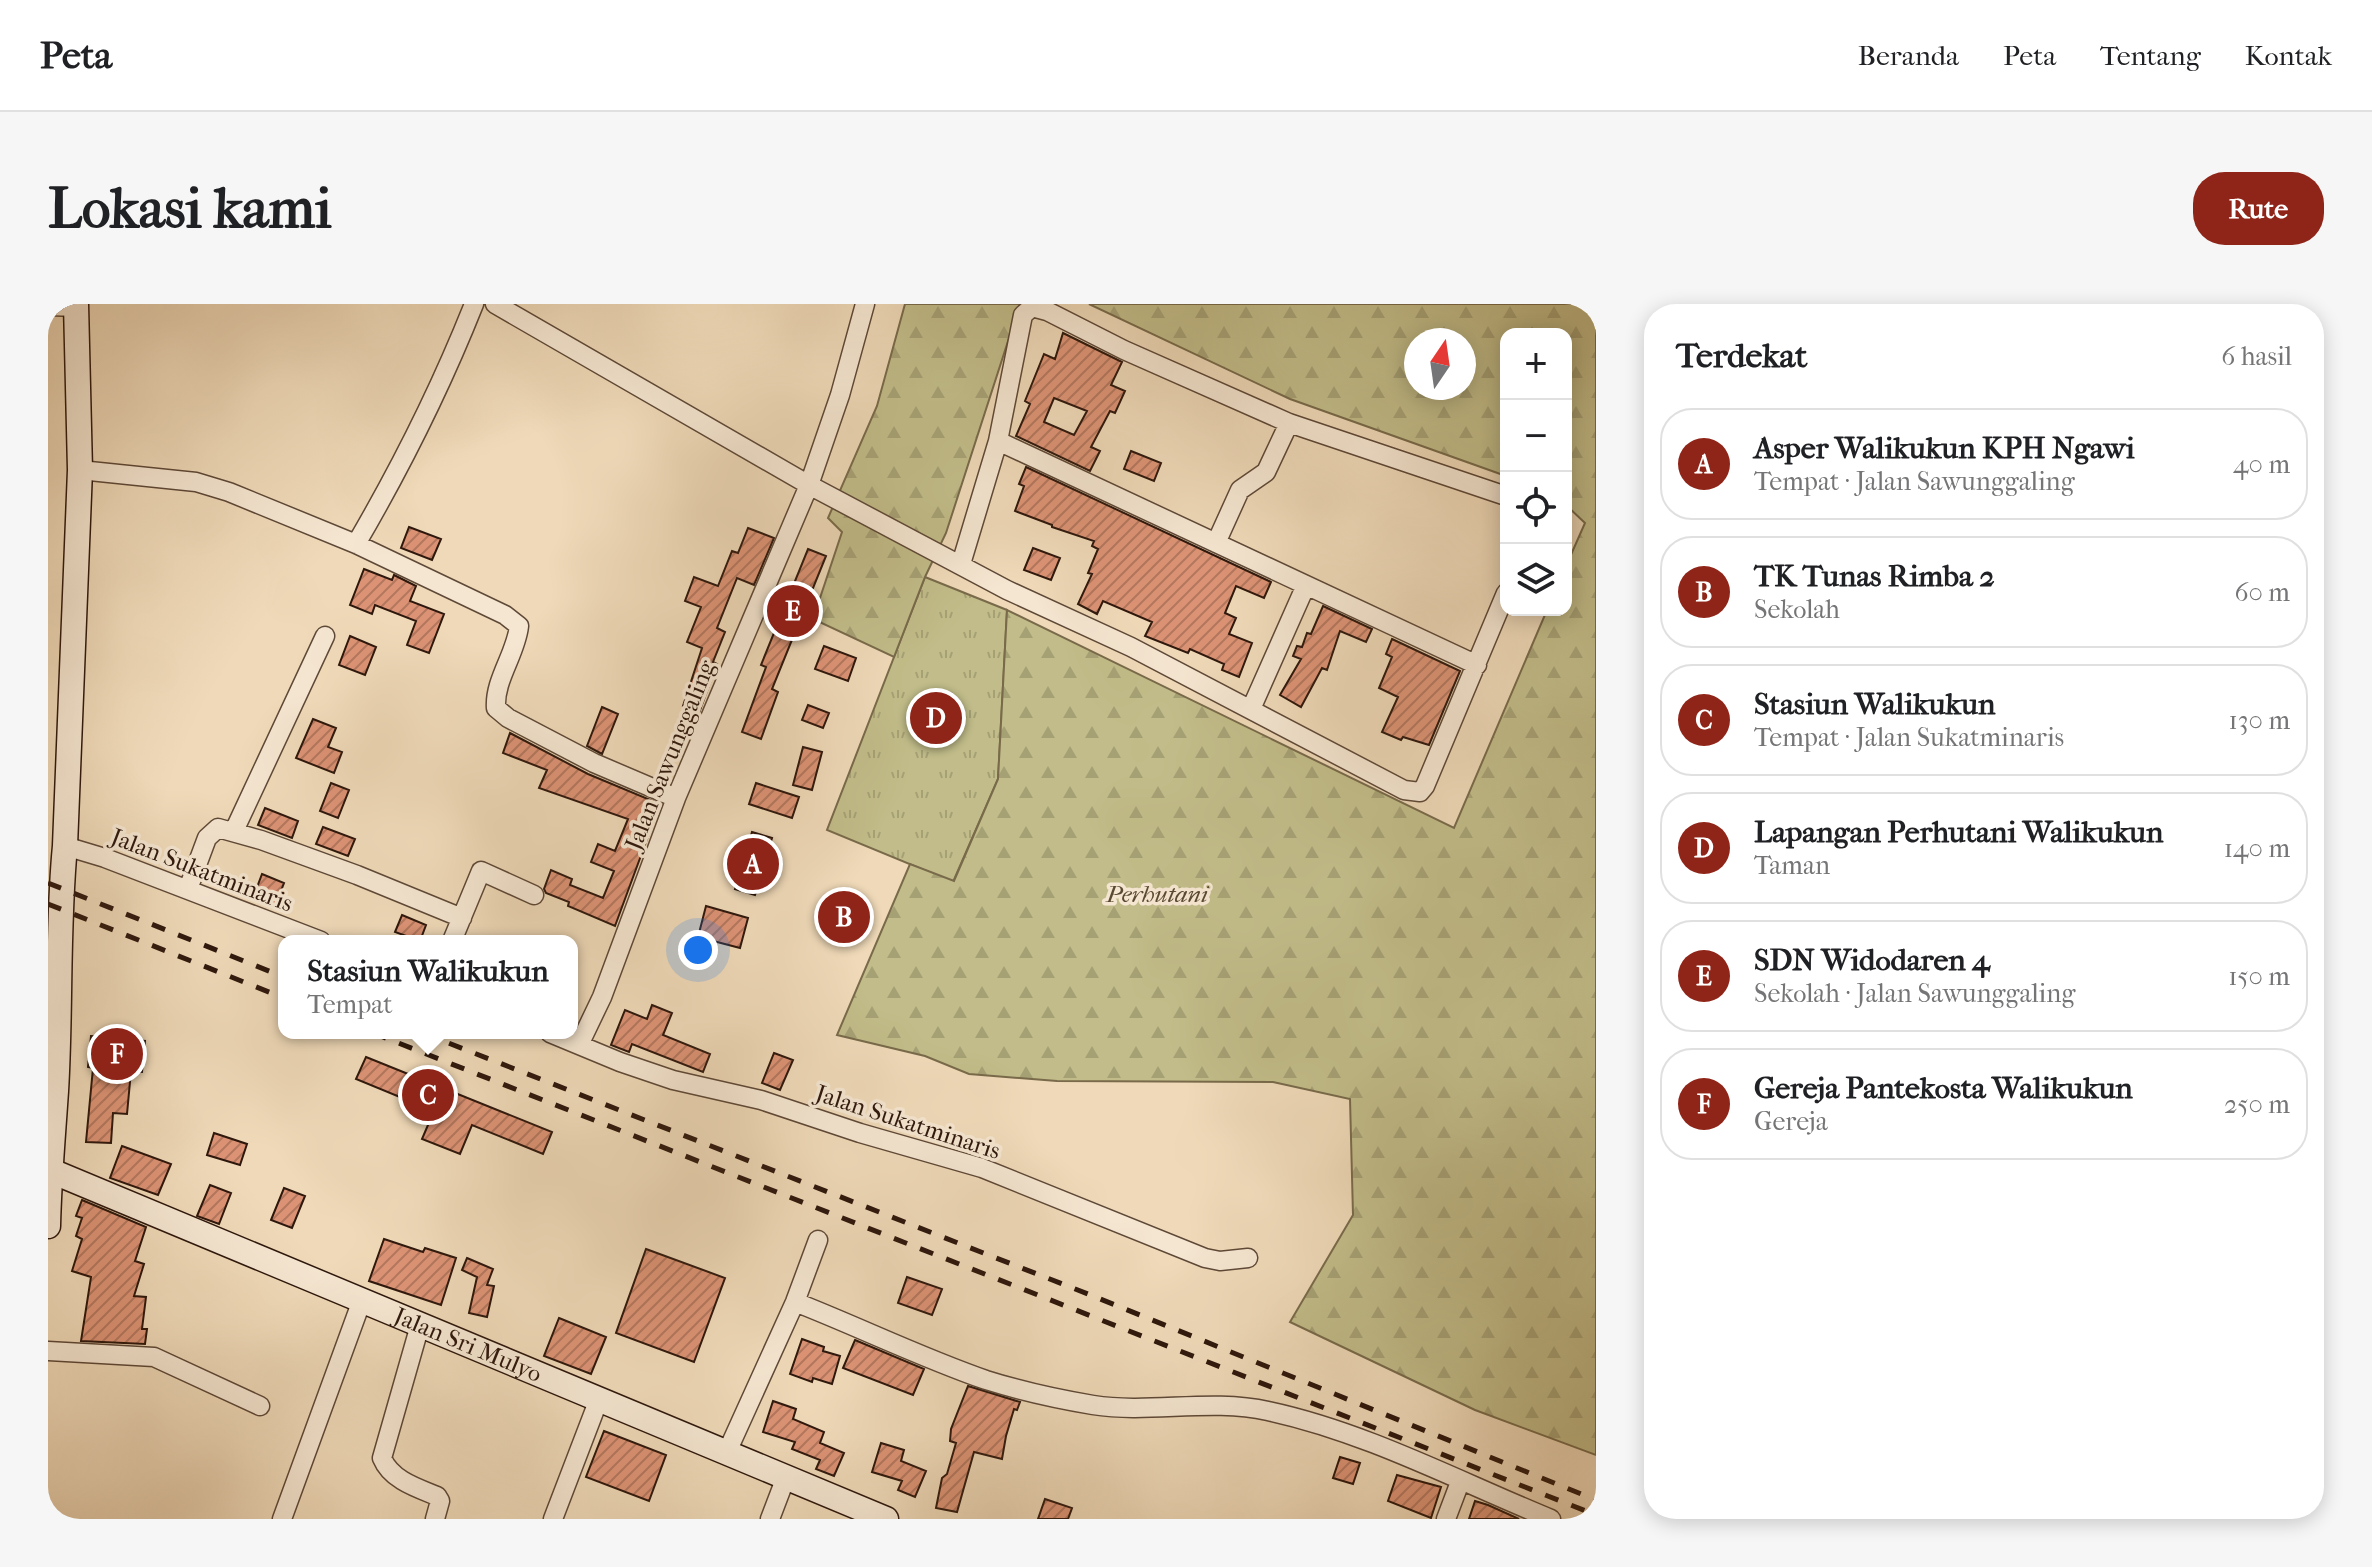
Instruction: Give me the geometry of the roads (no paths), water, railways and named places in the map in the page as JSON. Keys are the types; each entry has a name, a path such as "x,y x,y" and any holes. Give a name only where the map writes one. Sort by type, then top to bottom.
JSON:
{"main road":[{"path":"48,1226 53,930 80,470 76,306"},
{"name":"Jalan Sri Mulyo","path":"49,1170 886,1519"}],"street":[{"path":"356,544 389,487 456,350 474,304"},
{"path":"495,304 809,485 1007,590 1131,647 1404,790 1420,792 1425,786 1500,608"},
{"name":"Jalan Sawunggaling","path":"579,1045 602,997 676,798 809,485 840,395 865,304"},
{"path":"48,306 76,306"},
{"path":"961,564 998,441 1023,315 1032,307 1047,311 1124,350 1289,423 1500,494"},
{"path":"1216,543 1240,490 1266,472 1289,423"},
{"path":"998,441 1477,665"},
{"path":"80,470 196,482 229,492 356,544 505,615 519,626 518,640 495,696 496,708 508,718 594,763 676,798"},
{"path":"1251,709 1306,585"},
{"path":"234,831 325,636"},
{"path":"188,889 212,831 218,828 357,875 462,918"},
{"name":"Jalan Sukatminaris","path":"60,830 188,889 306,935"},
{"path":"455,935 481,871 534,895"},
{"name":"Jalan Sukatminaris","path":"564,1039 673,1080 761,1100 860,1133 982,1168 1205,1258 1220,1261 1248,1258"},
{"path":"727,1452 795,1302 818,1240"},
{"path":"282,1519 362,1300"},
{"path":"795,1302 985,1379 1021,1390 1095,1405 1146,1410 1204,1406 1267,1411 1361,1438 1551,1519"},
{"path":"420,1325 382,1458 391,1473 404,1482 437,1496 440,1501 435,1519"},
{"path":"48,1351 154,1357 260,1406"},
{"path":"553,1519 599,1399"},
{"path":"770,1519 786,1477"},
{"path":"1446,1519 1460,1482"}],"railway":[{"path":"48,883 278,975"},
{"path":"48,904 278,996"},
{"path":"388,1039 1596,1515"},
{"path":"438,1039 1093,1296 1596,1500"}],"place":[{"name":"SDN Widodaren 4","path":"793,611"},
{"name":"Lapangan Perhutani Walikukun","path":"936,718"},
{"name":"Asper Walikukun KPH Ngawi","path":"753,864"},
{"name":"TK Tunas Rimba 2","path":"844,917"},
{"name":"Gereja Pantekosta Walikukun","path":"117,1054"},
{"name":"Stasiun Walikukun","path":"428,1095"}],"park label":[{"name":"Perhutani","path":"1157,894"}]}
